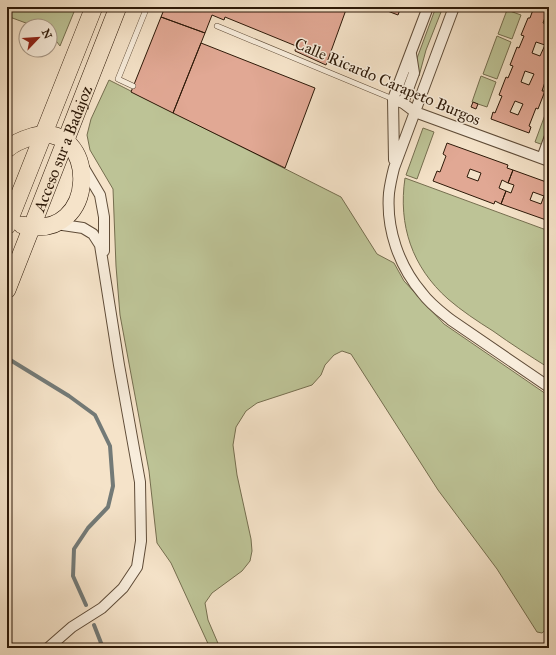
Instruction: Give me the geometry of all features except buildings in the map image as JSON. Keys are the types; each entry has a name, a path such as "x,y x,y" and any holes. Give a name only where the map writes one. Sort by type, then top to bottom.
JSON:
{"highway":[{"name":"Acceso sur a Badajoz","path":"8,220 94,7"},
{"name":"Acceso sur a Badajoz","path":"7,290 119,8"},
{"path":"7,149 12,144 43,134 66,141 74,151 82,173 82,187 74,209 56,224 31,228 8,220"}],"street":[{"path":"428,7 411,54 398,101 394,168 389,193 389,218 394,240 401,260 410,277 422,294 451,320 549,387"},
{"path":"394,168 454,7"},
{"name":"Calle Ricardo Carapeto Burgos","path":"398,101 415,112 545,160"},
{"path":"545,160 549,136"},
{"path":"78,159 100,195 104,217 105,273"},
{"path":"48,648 72,627 102,608 123,588 137,567 141,541 140,482 119,366 100,245 93,234 83,228 56,224"}],"lane":[{"path":"133,86 118,79 147,7"},
{"name":"Calle Ricardo Carapeto Burgos","path":"217,26 398,101"}],"green space":[{"path":"7,7 76,7 60,46 58,43 58,18 18,18 18,20 7,16"},
{"path":"436,7 443,7 426,50 418,76 416,61"},
{"path":"507,10 521,15 512,39 498,34"},
{"path":"497,36 511,42 497,79 483,74"},
{"path":"481,76 496,82 487,107 472,102"},
{"path":"109,80 341,197 377,254 394,263 404,281 444,324 549,396 548,628 542,633 537,632 497,569 438,490 351,354 342,351 334,355 325,365 321,375 312,385 257,403 246,411 236,427 233,445 237,475 251,539 252,551 250,561 242,571 212,593 205,603 208,620 220,648 210,648 171,563 157,543 149,471 120,315 116,266 113,189 90,150 87,135 91,119"},
{"path":"549,104 549,147 535,142"},
{"path":"423,128 434,132 417,179 406,175"},
{"path":"405,178 549,231 549,368 459,308 436,287 425,273 410,244 406,229 403,195"}],"waterway":[{"path":"7,358 69,396 95,415 110,446 113,486 108,507 88,528 74,549 73,576 86,605"},
{"path":"94,625 103,648"}]}
